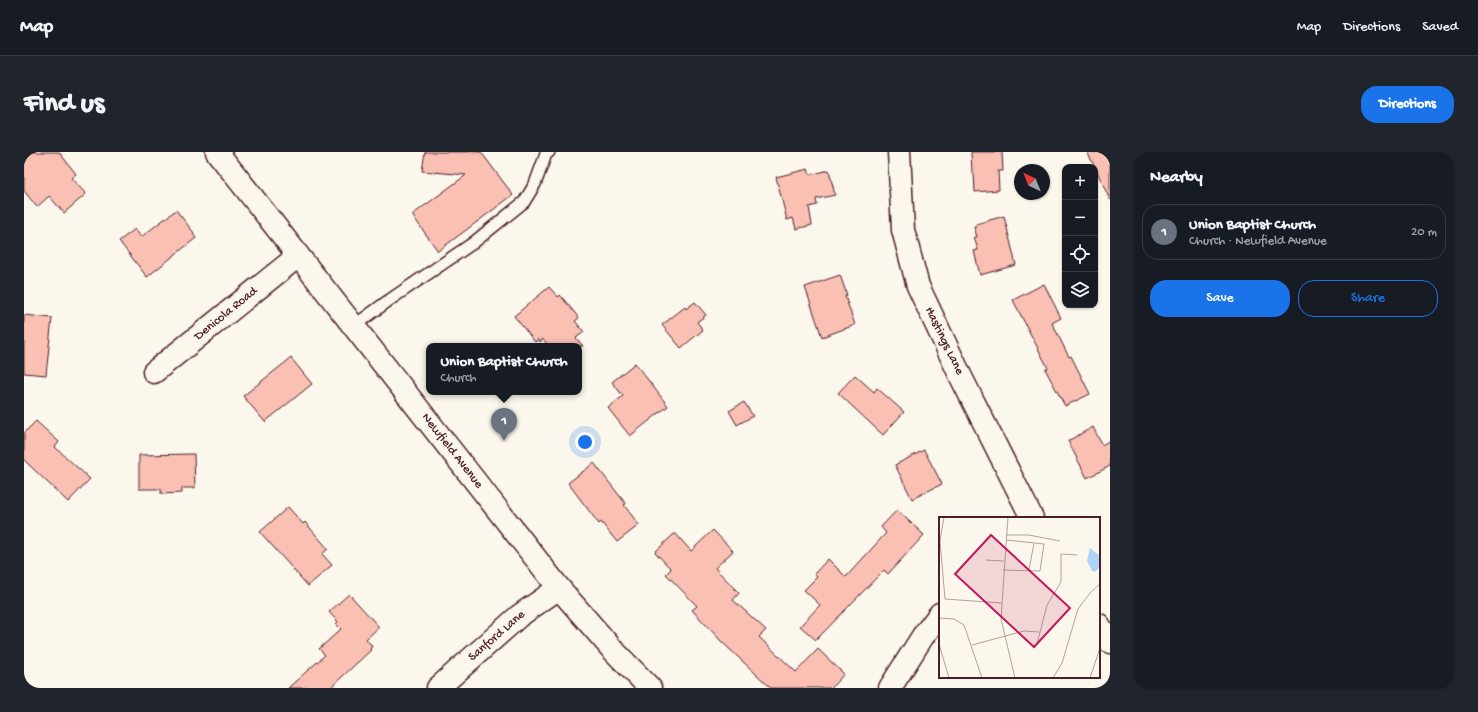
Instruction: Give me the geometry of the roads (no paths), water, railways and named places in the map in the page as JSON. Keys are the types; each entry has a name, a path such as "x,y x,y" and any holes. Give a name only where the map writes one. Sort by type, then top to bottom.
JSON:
{"street":[{"name":"Newfield Avenue","path":"217,152 559,588 612,649 650,688"},
{"name":"Hastings Lane","path":"899,152 903,230 918,286 961,377 1031,517"},
{"name":"Denicola Road","path":"154,372 298,256"},
{"name":"Sanford Lane","path":"438,688 519,616 559,588"},
{"path":"890,688 923,636 939,615"},
{"path":"1100,627 1110,642"}],"lane":[{"path":"354,326 388,300 473,243 524,202 535,184 547,153"}],"place":[{"name":"Union Baptist Church","path":"504,441"}]}
